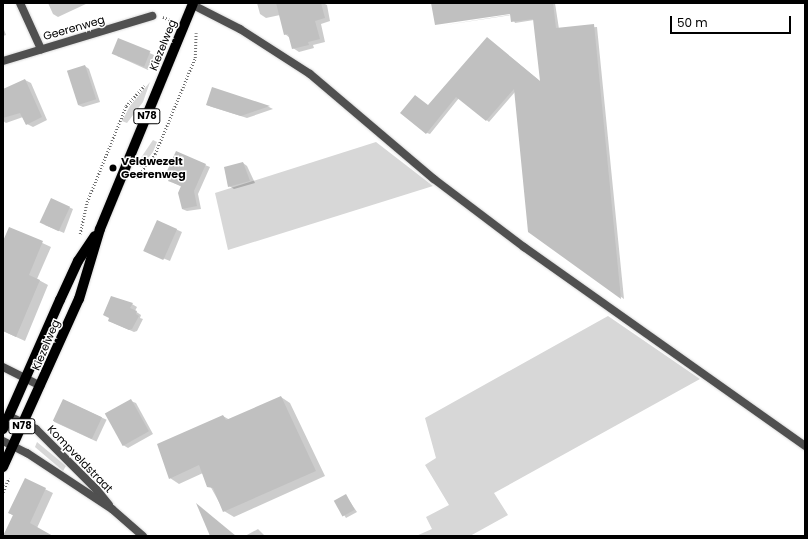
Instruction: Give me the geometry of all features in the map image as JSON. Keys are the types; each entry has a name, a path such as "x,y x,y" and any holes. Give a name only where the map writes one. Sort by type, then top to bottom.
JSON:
{"main road":[{"name":"Kiezelweg","path":"3,466 41,386 79,299 100,229 193,4"},
{"name":"Kiezelweg","path":"3,429 78,261 100,229"}],"street":[{"path":"20,3 41,49"},
{"path":"193,4 240,29 310,74 434,179 524,247 805,446"},
{"name":"Geerenweg","path":"3,61 152,16"},
{"path":"3,367 41,386"},
{"name":"Kompveldstraat","path":"9,416 36,429 97,490 112,509"},
{"name":"Kompveldstraat","path":"3,442 13,446 112,509 143,536"}],"path":[{"path":"171,28 177,15"},
{"path":"78,236 84,222 87,202 126,106 147,82"}],"shaded area":[{"path":"150,82 143,102 127,123 122,121 130,106"},
{"path":"153,140 157,142 153,152 141,167 136,165"},
{"path":"376,142 433,186 228,250 215,193"},
{"path":"608,316 700,379 494,493 508,515 470,536 416,536 432,529 426,517 449,505 425,465 436,458 425,418"},
{"path":"37,442 66,466 63,471 35,447"}],"building":[{"path":"276,3 321,3 325,18 315,21 320,39 308,42 309,45 292,49 288,34 284,35"},
{"path":"431,3 553,3 556,28 594,24 621,299 528,232 514,89 486,121 456,97 426,134 400,113 415,95 428,105 487,37 540,81 533,19 511,22 510,14 435,25"},
{"path":"118,38 150,51 144,67 112,54"},
{"path":"85,65 96,99 78,105 67,71"},
{"path":"25,79 42,117 26,125 20,113 3,118 3,89"},
{"path":"212,87 270,106 241,116 206,105"},
{"path":"176,151 206,164 194,191 197,206 182,209 178,193 181,186 168,181 172,173 167,171"},
{"path":"243,162 250,181 228,187 224,167"},
{"path":"51,198 70,207 59,231 40,222"},
{"path":"157,220 177,229 163,260 143,251"},
{"path":"9,227 43,241 29,275 40,280 16,337 3,331 3,241"},
{"path":"111,296 133,303 130,308 137,311 136,314 139,316 132,329 129,330 108,321 109,318 103,315"},
{"path":"281,396 316,471 223,512 213,488 207,487 199,465 169,479 157,444 223,415 226,420"},
{"path":"63,399 102,417 92,439 53,421"},
{"path":"131,399 149,431 123,446 105,414"},
{"path":"25,478 46,488 30,523 53,536 3,536 13,515 8,513"},
{"path":"346,494 355,510 342,517 334,501"},
{"path":"196,503 236,536 210,536"}],"place":[{"name":"Veldwezelt Geerenweg","path":"113,168"}]}
